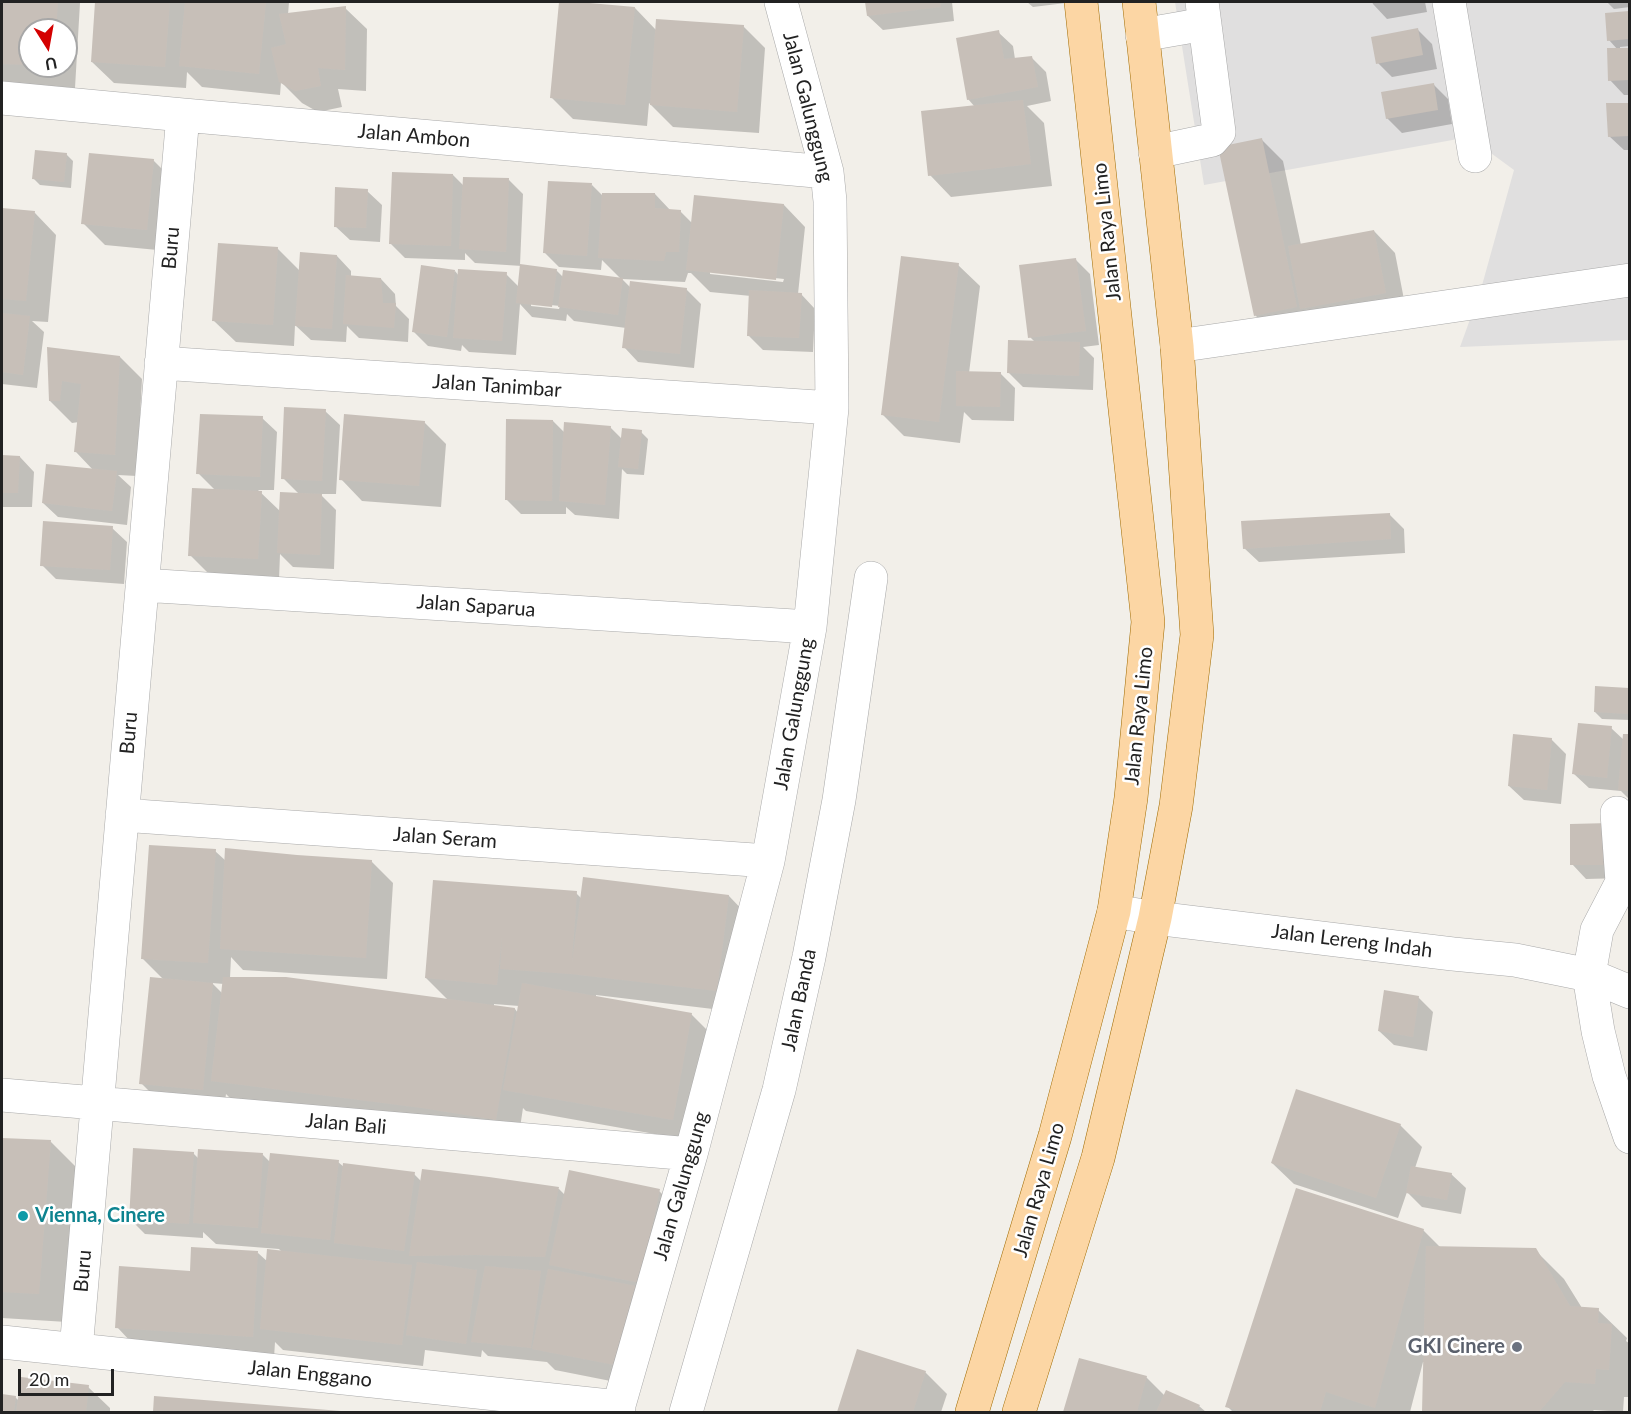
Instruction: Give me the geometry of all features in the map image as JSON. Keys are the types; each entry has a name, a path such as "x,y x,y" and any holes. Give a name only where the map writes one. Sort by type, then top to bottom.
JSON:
{"main road":[{"name":"Jalan Raya Limo","path":"972,1413 1056,1136 1114,910 1131,798 1148,622 1081,2"},
{"path":"1019,1413 1107,1160 1176,806 1197,635 1178,346 1139,2"}],"street":[{"name":"Jalan Galunggung","path":"618,1410 691,1154 768,861 810,627 832,408 830,201 826,172 781,2"},
{"path":"1449,2 1475,156"},
{"path":"1142,35 1204,13 1220,132 1212,140 1155,152"},
{"name":"Jalan Ambon","path":"2,98 826,172"},
{"name":"Buru","path":"76,1350 183,116"},
{"path":"1178,346 1629,280"},
{"name":"Jalan Tanimbar","path":"161,363 832,408"},
{"name":"Jalan Banda","path":"686,1413 779,1090 804,979 839,800 871,578"},
{"name":"Jalan Saparua","path":"142,585 810,627"},
{"path":"1617,813 1626,879 1597,930 1589,975 1598,1031 1609,1076 1629,1137"},
{"name":"Jalan Seram","path":"122,815 768,861"},
{"name":"Jalan Lereng Indah","path":"1114,910 1155,918 1515,960 1589,975 1629,992"},
{"name":"Jalan Bali","path":"2,1095 691,1154"},
{"name":"Jalan Enggano","path":"2,1342 618,1410"}],"shaded area":[{"path":"1175,2 1629,2 1629,340 1460,347 1481,289 1514,170 1469,137 1204,185"}],"building":[{"path":"2,2 58,2 57,18 18,18 18,65 2,64"},
{"path":"95,2 170,2 165,67 91,62"},
{"path":"185,2 266,2 259,74 179,66"},
{"path":"559,2 635,7 625,105 550,98"},
{"path":"865,2 940,2 941,7 867,16"},
{"path":"346,6 345,70 318,68 321,86 295,91 279,82 271,48 286,44 279,14"},
{"path":"1629,11 1629,39 1607,41 1605,13"},
{"path":"656,19 744,25 737,112 650,105"},
{"path":"1418,28 1423,55 1376,64 1371,37"},
{"path":"999,30 1004,59 1032,56 1038,87 967,100 956,38"},
{"path":"1607,48 1629,48 1629,80 1608,81"},
{"path":"1434,83 1438,110 1386,119 1381,92"},
{"path":"1023,100 1031,164 928,176 921,111"},
{"path":"1606,103 1629,103 1629,136 1608,137"},
{"path":"1262,138 1297,307 1254,316 1218,147"},
{"path":"35,150 67,153 64,182 32,179"},
{"path":"89,153 154,159 147,230 81,224"},
{"path":"392,172 453,174 451,246 389,244"},
{"path":"463,177 509,178 506,252 459,249"},
{"path":"548,181 592,183 587,256 543,253"},
{"path":"335,187 368,189 366,228 334,227"},
{"path":"602,193 655,193 655,208 681,210 679,252 666,252 664,261 598,258"},
{"path":"694,195 784,204 776,280 686,270"},
{"path":"2,208 35,211 26,301 2,299"},
{"path":"1374,230 1386,293 1300,309 1288,246"},
{"path":"218,243 278,247 273,325 212,321"},
{"path":"300,252 337,255 332,329 295,326"},
{"path":"901,256 959,263 939,422 881,415"},
{"path":"1076,258 1086,331 1028,338 1019,265"},
{"path":"520,264 557,269 552,307 516,303"},
{"path":"421,265 455,270 447,337 412,332"},
{"path":"458,269 507,272 502,341 453,338"},
{"path":"563,270 623,278 618,315 558,307"},
{"path":"346,275 381,278 383,303 396,303 394,328 343,324"},
{"path":"630,281 687,288 680,354 622,348"},
{"path":"749,290 802,293 799,338 747,336"},
{"path":"2,313 30,316 23,375 2,372"},
{"path":"1008,340 1080,342 1079,376 1007,373"},
{"path":"47,347 120,356 115,455 74,452 81,384 62,381 60,401 49,401"},
{"path":"956,371 1001,372 1000,407 956,406"},
{"path":"284,407 326,409 322,481 281,479"},
{"path":"200,414 263,416 260,477 196,474"},
{"path":"344,414 425,421 419,486 339,480"},
{"path":"506,419 553,420 552,501 505,500"},
{"path":"564,422 611,426 605,505 559,501"},
{"path":"622,428 642,430 638,469 618,467"},
{"path":"2,455 20,456 18,493 2,493"},
{"path":"46,464 117,471 112,511 42,503"},
{"path":"192,488 262,491 258,559 188,556"},
{"path":"280,492 322,494 320,555 277,553"},
{"path":"1390,513 1391,539 1243,549 1241,521"},
{"path":"43,521 113,526 110,570 40,566"},
{"path":"1595,686 1629,688 1628,714 1594,712"},
{"path":"1578,723 1612,726 1607,778 1572,774"},
{"path":"1513,734 1552,738 1547,790 1508,786"},
{"path":"1623,734 1629,734 1629,791 1618,790"},
{"path":"1610,823 1611,865 1570,865 1570,824"},
{"path":"149,845 216,849 208,963 141,959"},
{"path":"225,848 372,860 366,958 220,949"},
{"path":"583,877 729,895 717,991 571,974 500,969 502,937 497,985 425,978 433,880 577,891 572,962"},
{"path":"150,977 213,983 203,1090 139,1084"},
{"path":"223,977 286,977 515,1008 496,1120 422,1108 211,1081"},
{"path":"522,983 692,1013 673,1120 503,1090"},
{"path":"1384,990 1419,996 1413,1037 1378,1031"},
{"path":"1296,1089 1401,1124 1376,1198 1271,1163"},
{"name":"Vienna, Cinere","path":"2,1138 51,1140 39,1294 2,1292"},
{"path":"133,1148 194,1152 189,1224 129,1220"},
{"path":"198,1149 263,1153 258,1228 193,1223"},
{"path":"270,1153 339,1160 330,1240 261,1233"},
{"path":"343,1163 415,1172 404,1251 334,1243"},
{"path":"1411,1166 1452,1173 1447,1200 1406,1193"},
{"path":"422,1169 559,1187 545,1257 409,1256"},
{"path":"569,1170 660,1189 641,1283 549,1265"},
{"path":"1296,1188 1424,1229 1375,1408 1326,1392 1320,1412 1244,1412 1225,1407"},
{"name":"GKI Cinere","path":"1426,1246 1536,1248 1570,1306 1599,1308 1598,1323 1612,1324 1609,1370 1596,1369 1595,1384 1565,1382 1539,1412 1422,1412"},
{"path":"191,1247 258,1251 253,1337 115,1328 119,1266 190,1271"},
{"path":"267,1249 412,1265 402,1345 260,1329"},
{"path":"417,1262 477,1270 466,1344 406,1335"},
{"path":"485,1266 541,1271 531,1348 471,1342"},
{"path":"548,1269 636,1286 620,1366 532,1349"},
{"path":"857,1349 926,1371 913,1412 837,1412"},
{"path":"1079,1358 1147,1376 1137,1412 1063,1412"},
{"path":"21,1377 89,1385 86,1412 16,1412"},
{"path":"1166,1390 1200,1405 1196,1412 1156,1412"},
{"path":"2,1394 16,1396 14,1412 2,1412"},
{"path":"154,1396 341,1411 341,1412 153,1412"}],"place":[{"name":"Vienna, Cinere","path":"23,1216"},
{"name":"GKI Cinere","path":"1517,1347"}]}
